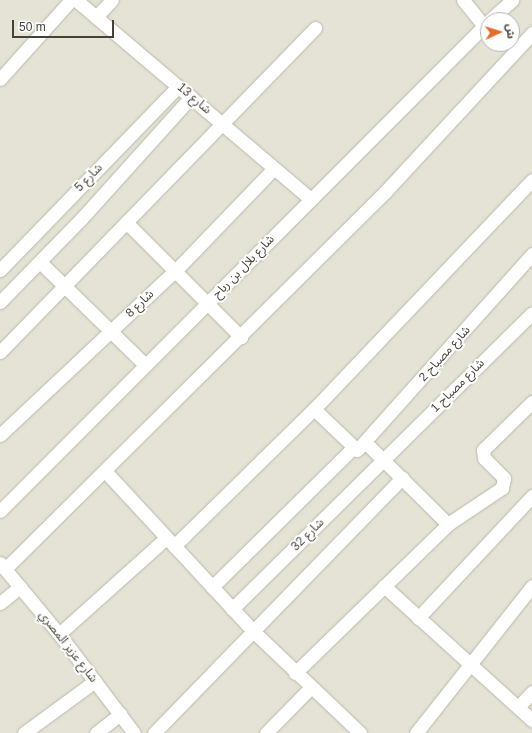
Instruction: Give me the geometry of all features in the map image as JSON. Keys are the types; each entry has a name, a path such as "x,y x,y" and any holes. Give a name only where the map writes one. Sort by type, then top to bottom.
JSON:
{"street":[{"path":"0,79 71,0"},
{"name":"شارع 13","path":"76,0 310,199"},
{"path":"96,17 112,0"},
{"path":"463,0 480,16"},
{"name":"شارع بلال بن رباح","path":"499,12 512,0"},
{"path":"0,352 65,287 126,222 315,28"},
{"name":"شارع بلال بن رباح","path":"0,511 144,364 208,304 310,199 480,31"},
{"path":"2,566 105,471 241,337 385,192 532,33"},
{"name":"شارع 5","path":"0,270 178,86"},
{"path":"0,302 40,262 191,97"},
{"name":"شارع 8","path":"0,435 176,270 274,168"},
{"path":"60,634 170,542 314,409 532,180"},
{"path":"126,222 176,270 241,337"},
{"name":"شارع مصباح 2","path":"212,587 358,447 532,254"},
{"path":"40,262 144,364"},
{"name":"شارع مصباح 1","path":"384,460 532,313"},
{"path":"295,673 448,524 487,500 503,485 502,475 483,454 486,446 532,402"},
{"path":"314,409 358,447 384,460 448,524"},
{"name":"شارع 32","path":"232,609 384,460"},
{"path":"105,471 253,631 310,688 360,733"},
{"path":"154,733 402,478"},
{"path":"418,618 532,496"},
{"name":"شارع عزيز المصري","path":"2,566 60,634 134,733"},
{"path":"384,586 418,618 519,706 532,720"},
{"path":"416,733 472,665 532,586"},
{"path":"0,603 20,587"},
{"path":"24,733 95,681"},
{"path":"266,733 310,688"},
{"path":"519,706 532,692"},
{"path":"96,733 120,714"}],"shaded area":[{"path":"0,0 532,0 532,733 0,733"}]}
